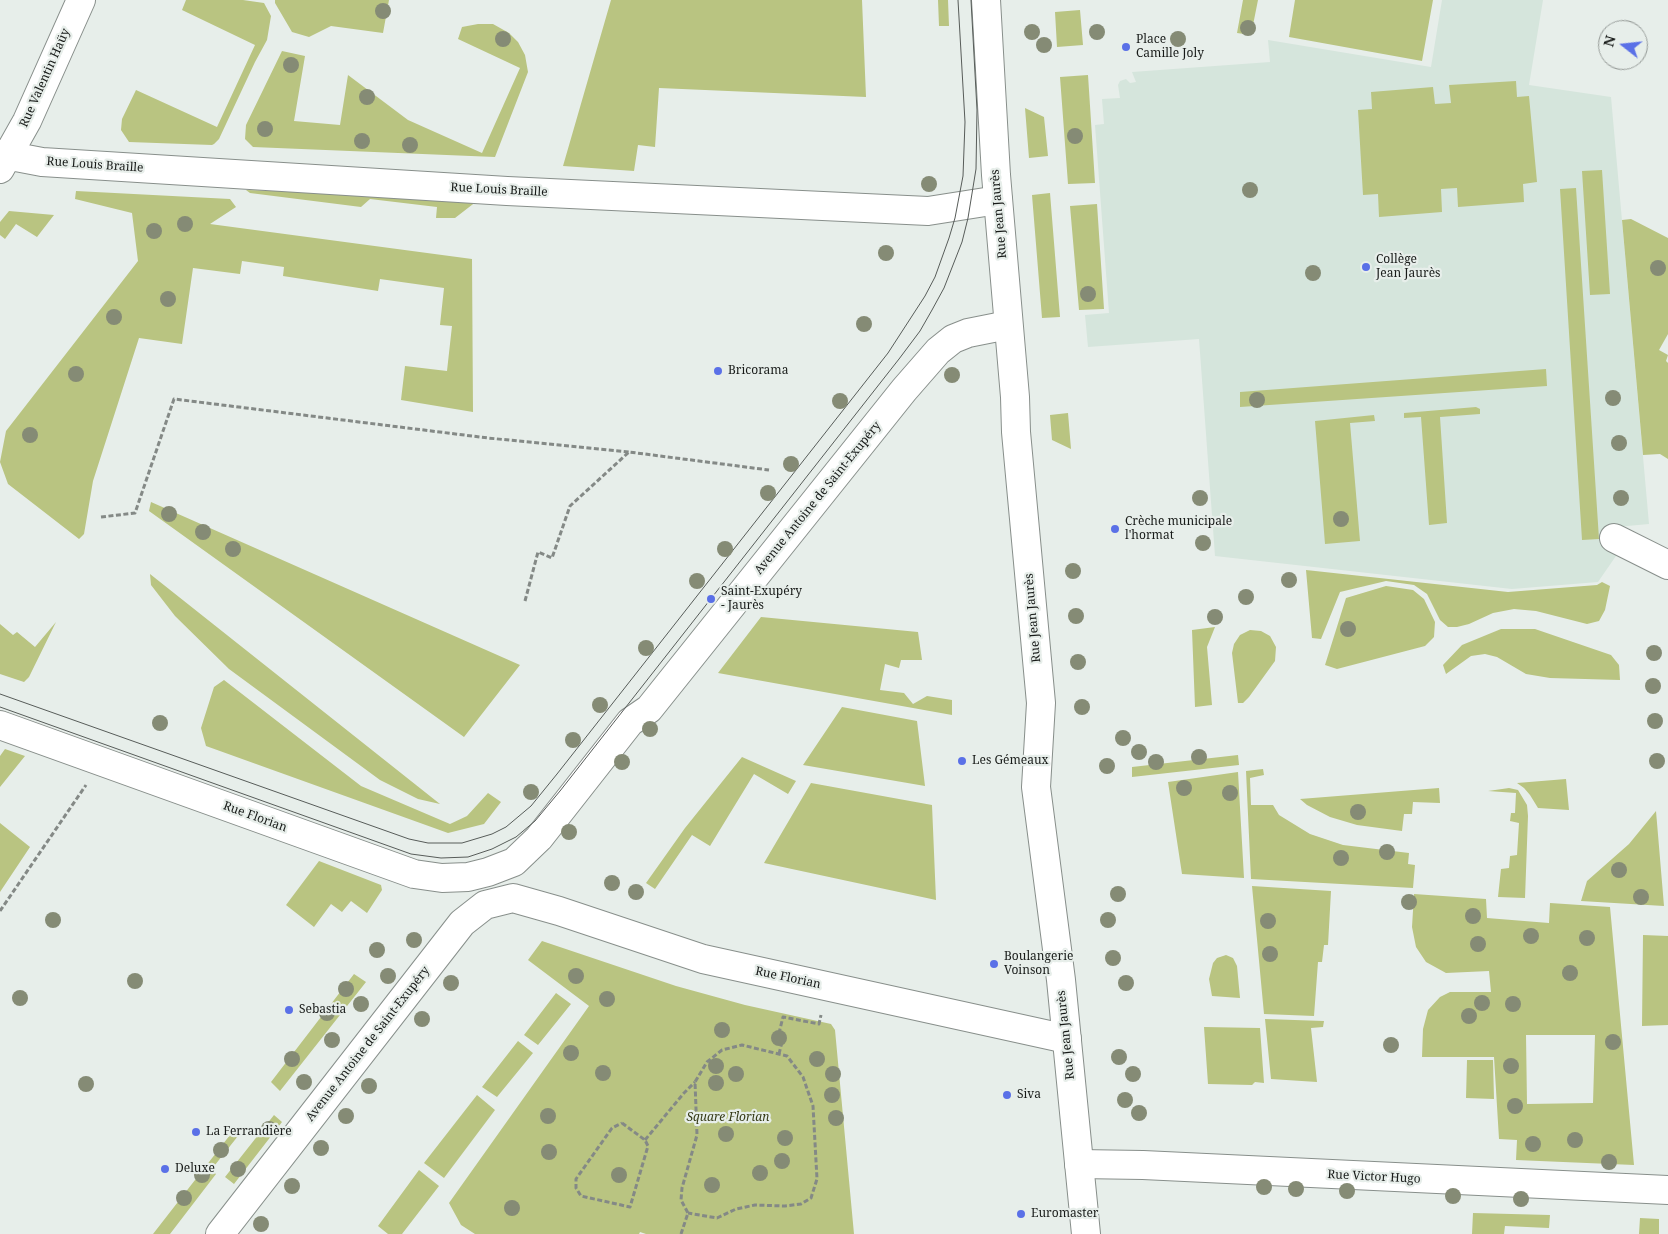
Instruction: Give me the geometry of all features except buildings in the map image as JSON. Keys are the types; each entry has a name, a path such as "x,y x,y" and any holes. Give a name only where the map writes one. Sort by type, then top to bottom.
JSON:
{"street":[{"name":"Rue Valentin Haüy","path":"3,159 26,121 81,0"},
{"name":"Rue Jean Jaurès","path":"986,0 998,200 1041,703 1036,787 1067,1039 1086,1234"},
{"name":"Rue Louis Braille","path":"3,159 507,191 918,211 998,200"},
{"name":"Avenue Antoine de Saint-Exupéry","path":"514,862 539,838 630,722 649,709 923,367 945,344 954,339 968,334 1008,326"},
{"path":"1614,538 1668,565"},
{"name":"Rue Florian","path":"0,725 414,874 442,878 468,877 514,862"},
{"name":"Avenue Antoine de Saint-Exupéry","path":"220,1234 462,923 485,905 513,898"},
{"name":"Rue Florian","path":"513,898 559,910 703,959 1067,1039"},
{"name":"Rue Victor Hugo","path":"1079,1164 1142,1164 1668,1190"}],"path":[{"path":"102,518 135,512 174,399 478,437 629,452 769,470"},
{"path":"525,601 538,552 552,558 570,506 629,452"},
{"path":"0,911 95,772 100,761"},
{"path":"779,1054 783,1038 779,1033 783,1017 819,1024 821,1015"},
{"path":"645,1140 695,1082 707,1062 722,1050 742,1044 787,1056 802,1077 813,1106 817,1179 811,1198 801,1204 785,1206 755,1205 736,1209 717,1218 688,1212"},
{"path":"681,1234 688,1212 681,1200 682,1188 697,1136 695,1082"},
{"path":"622,1123 645,1140 648,1146 630,1207 581,1196 576,1188 576,1179 612,1128 622,1123"}],"shaded area":[{"name":"Collège Jean Jaurès","path":"1442,0 1543,0 1529,85 1611,97 1649,524 1616,527 1618,553 1598,582 1512,589 1215,556 1199,339 1088,347 1085,315 1109,313 1095,125 1104,124 1102,99 1120,98 1118,85 1120,81 1126,79 1130,83 1136,82 1132,72 1270,62 1268,40 1431,67"}],"green space":[{"path":"186,0 243,0 264,3 271,16 267,40 219,139 214,144 129,142 121,130 122,119 136,90 217,127 255,45 182,10"},
{"path":"275,0 389,0 383,33 331,26 309,37 292,32"},
{"path":"611,0 862,0 866,97 659,88 655,147 638,145 634,171 563,166"},
{"path":"938,0 948,0 949,26 939,26"},
{"path":"1243,0 1258,0 1251,35 1237,33"},
{"path":"1295,0 1433,0 1422,61 1289,37"},
{"path":"1080,10 1083,45 1057,47 1055,12"},
{"path":"493,24 509,33 518,42 525,55 528,72 495,157 253,147 245,139 246,125 282,51 305,56 294,121 340,125 348,75 408,120 482,153 520,68 458,39 462,27"},
{"path":"1088,75 1095,183 1068,184 1060,77"},
{"path":"1516,81 1517,97 1529,96 1537,182 1523,184 1524,202 1458,207 1457,188 1441,189 1442,212 1379,217 1378,194 1363,195 1358,110 1372,109 1371,92 1433,87 1435,104 1451,103 1449,85"},
{"path":"1025,108 1044,117 1048,156 1029,158"},
{"path":"1602,170 1610,294 1590,295 1582,171"},
{"path":"1576,188 1599,539 1582,540 1560,189"},
{"path":"246,190 477,197 477,201 455,218 436,218 437,207 370,199 361,207 250,193"},
{"path":"76,191 230,199 236,207 210,224 472,259 473,412 401,400 405,366 447,371 452,326 440,325 444,288 380,279 378,291 283,276 284,267 242,261 240,274 193,268 182,344 139,338 93,481 84,534 79,539 8,484 0,462 6,431 138,261 132,213 75,199"},
{"path":"1050,193 1060,317 1042,318 1032,195"},
{"path":"1097,204 1104,309 1079,310 1070,206"},
{"path":"9,211 54,215 37,237 16,224 5,239 0,235 0,222"},
{"path":"1631,219 1668,238 1668,334 1659,350 1668,355 1666,361 1668,363 1668,459 1660,454 1643,455 1622,220"},
{"path":"1546,369 1547,386 1240,407 1240,392"},
{"path":"1476,407 1480,409 1480,414 1440,417 1447,523 1429,525 1421,417 1404,418 1404,413"},
{"path":"1068,413 1071,449 1052,440 1050,415"},
{"path":"1374,415 1375,421 1350,423 1360,541 1325,544 1315,421"},
{"path":"151,502 520,665 464,737 149,511"},
{"path":"1306,570 1508,592 1597,585 1602,582 1610,586 1605,610 1599,621 1587,624 1536,611 1514,609 1493,613 1469,624 1448,627 1440,620 1427,594 1414,585 1386,581 1340,592 1321,639 1312,638"},
{"path":"150,574 440,804 418,799 380,780 229,669 175,616 151,585"},
{"path":"1386,586 1413,590 1424,599 1435,622 1434,637 1425,646 1337,669 1325,665 1346,598"},
{"path":"761,617 918,632 922,660 901,660 899,668 885,664 880,690 904,693 913,704 927,696 952,700 952,715 718,673"},
{"path":"56,622 29,677 24,682 0,674 0,624 13,635 17,632 35,647"},
{"path":"1215,627 1207,647 1212,705 1195,707 1192,630"},
{"path":"1501,629 1535,629 1611,655 1619,665 1620,680 1550,678 1526,674 1497,657 1485,654 1471,656 1446,674 1443,665 1462,645"},
{"path":"1250,630 1261,631 1270,636 1276,647 1275,661 1249,697 1243,703 1238,703 1232,653 1234,644 1240,635"},
{"path":"224,680 361,786 450,824 467,816 488,793 501,802 484,824 448,833 206,746 201,728 214,687"},
{"path":"842,707 917,721 925,786 803,765"},
{"path":"5,749 25,756 0,787 0,756"},
{"path":"1238,755 1239,765 1132,777 1132,767"},
{"path":"742,757 796,781 788,794 754,774 710,846 692,835 655,889 646,883 685,828"},
{"path":"1263,769 1264,775 1250,778 1251,805 1273,805 1279,815 1310,834 1343,845 1409,853 1408,864 1415,865 1413,888 1251,879 1246,771"},
{"path":"1238,772 1244,878 1182,874 1168,782"},
{"path":"1566,779 1569,810 1538,808 1530,795 1517,783"},
{"path":"811,783 932,805 936,900 764,863"},
{"path":"1439,788 1440,803 1413,802 1412,814 1404,814 1402,831 1357,825 1330,817 1307,805 1300,799"},
{"path":"1509,788 1518,790 1527,805 1525,898 1498,897 1501,869 1509,868 1510,856 1517,855 1519,823 1510,821 1511,813 1515,813 1516,793 1488,791"},
{"path":"1656,811 1664,906 1581,901 1587,881 1629,844"},
{"path":"0,823 30,847 0,892"},
{"path":"319,861 381,885 382,890 367,913 351,901 342,912 331,904 314,927 286,905"},
{"path":"1252,886 1331,891 1328,945 1324,945 1322,962 1318,962 1314,1016 1264,1014"},
{"path":"1414,894 1486,899 1487,918 1549,923 1550,903 1610,907 1634,1165 1516,1160 1517,1140 1499,1139 1494,1057 1422,1057 1423,1029 1428,1010 1440,997 1450,992 1491,992 1489,971 1446,973 1426,962 1416,947 1412,927","holes":["1526,1035 1595,1035 1593,1103 1527,1104"]},
{"path":"1643,935 1668,936 1668,1025 1642,1026"},
{"name":"Square Florian","path":"542,941 676,986 745,1005 831,1024 835,1030 854,1234 646,1234 640,1232 639,1234 475,1234 461,1225 449,1203 589,1006 528,960"},
{"path":"1226,955 1233,958 1237,966 1240,998 1212,996 1209,979 1213,963 1217,958"},
{"path":"354,974 366,982 280,1091 271,1082"},
{"path":"556,993 571,1004 538,1045 524,1035"},
{"path":"1265,1019 1324,1021 1323,1027 1311,1028 1317,1082 1271,1079"},
{"path":"1204,1027 1260,1028 1264,1083 1255,1082 1252,1085 1208,1084"},
{"path":"518,1041 533,1053 497,1097 482,1087"},
{"path":"1467,1060 1493,1060 1494,1099 1466,1098"},
{"path":"477,1095 495,1110 444,1178 424,1163"},
{"path":"274,1115 282,1122 234,1184 225,1177"},
{"path":"237,1126 242,1131 211,1170 216,1174 170,1234 153,1234"},
{"path":"419,1170 439,1186 402,1234 388,1234 378,1226"},
{"path":"1473,1213 1550,1215 1549,1228 1505,1226 1504,1234 1472,1234"},
{"path":"1640,1218 1659,1219 1659,1234 1639,1234"}],"tram line":[{"path":"0,694 409,839 428,843 462,843 492,834 506,827 531,806 557,774 888,353 925,296 935,277 949,238 963,176 965,122 958,0"},
{"path":"0,707 411,854 441,858 468,857 492,849 516,837 535,821 560,791 899,359 920,331 944,288 962,242 976,169 977,110 971,0"}],"place":[{"name":"Place Camille Joly","path":"1126,47"},
{"name":"Collège Jean Jaurès","path":"1366,267"},
{"name":"Bricorama","path":"718,371"},
{"name":"Crèche municipale l'hormat","path":"1115,529"},
{"name":"Saint-Exupéry - Jaurès","path":"711,599"},
{"name":"Les Gémeaux","path":"962,761"},
{"name":"Boulangerie Voinson","path":"994,964"},
{"name":"Sebastia","path":"289,1010"},
{"name":"Siva","path":"1007,1095"},
{"name":"La Ferrandière","path":"196,1132"},
{"name":"Deluxe","path":"165,1169"},
{"name":"Euromaster","path":"1021,1214"}]}
